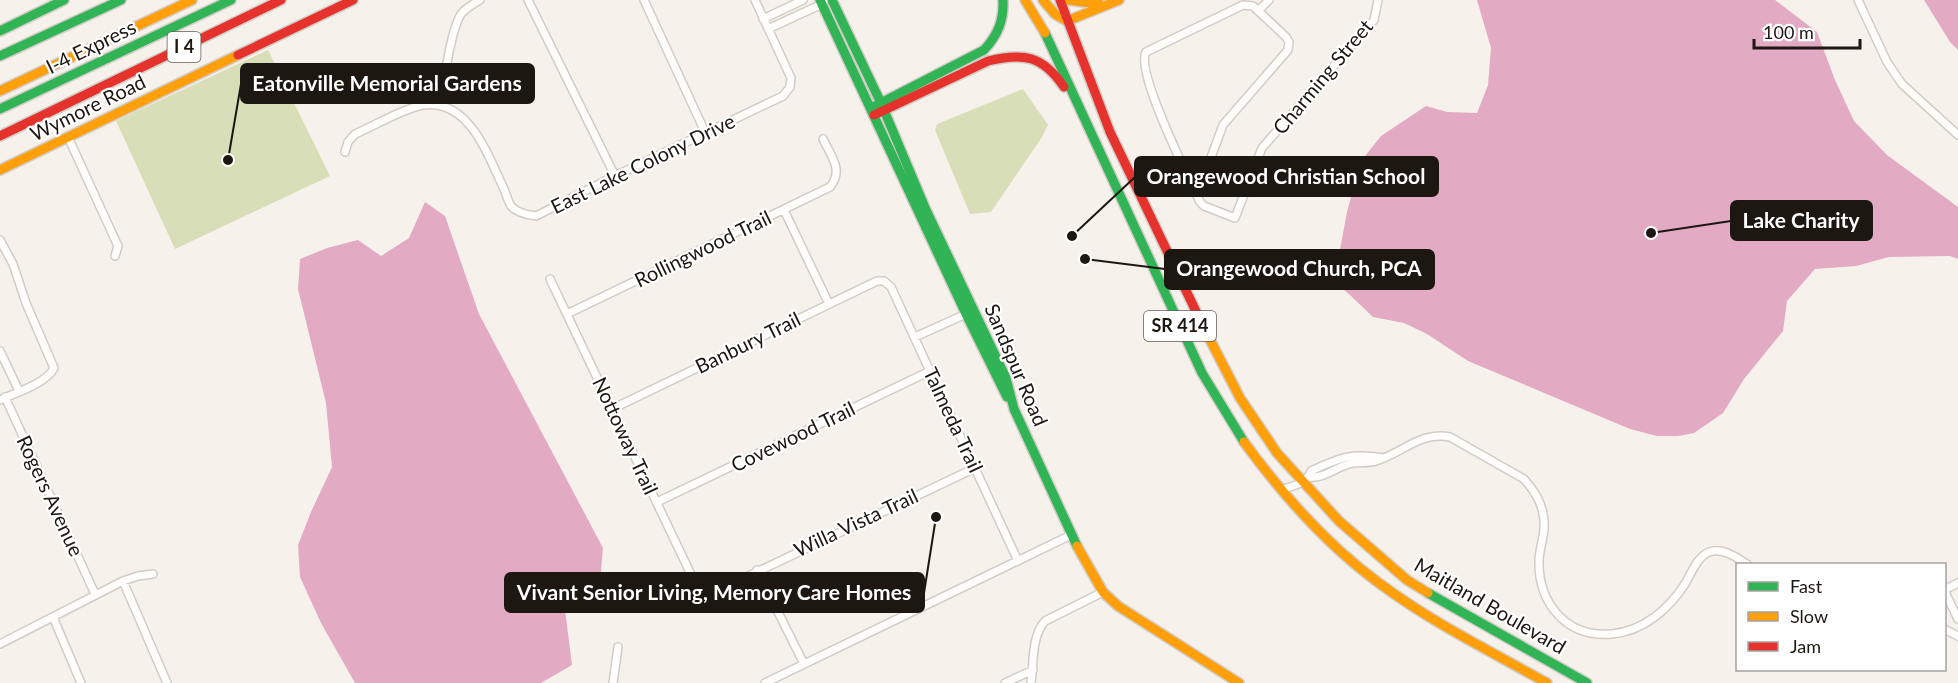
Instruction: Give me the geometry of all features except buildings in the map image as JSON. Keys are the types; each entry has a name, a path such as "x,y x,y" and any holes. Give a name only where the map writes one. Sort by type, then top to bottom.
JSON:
{"main road":[{"path":"0,31 64,0"},
{"path":"0,56 121,0"},
{"name":"I-4 Express","path":"0,91 192,0"},
{"name":"I-4 Express","path":"0,109 231,0"},
{"name":"I 4","path":"0,136 281,0"},
{"name":"Wymore Road","path":"0,170 353,0"},
{"name":"Sandspur Road","path":"832,0 883,107 970,312 1006,378 1014,409 1071,535 1103,592 1118,606 1239,683"},
{"path":"873,112 984,50 993,42 1003,22 1003,0"},
{"path":"1025,0 1045,33"},
{"name":"Maitland Boulevard","path":"1030,0 1202,373 1240,437 1289,500 1328,540 1377,582 1428,618 1547,683"},
{"path":"1043,0 1055,14 1067,21 1119,0"},
{"name":"Maitland Boulevard","path":"1060,0 1110,132 1219,362 1254,420 1340,521 1407,580 1587,683"},
{"path":"1068,0 1091,3 1098,0"},
{"path":"822,1 919,212 970,312"},
{"path":"883,107 988,61 1016,55 1029,56 1041,61 1059,78 1099,150"}],"street":[{"path":"345,152 348,141 355,134 411,109 423,105 440,105 455,29 462,14 469,6 480,0"},
{"path":"528,0 615,176"},
{"path":"644,0 705,132"},
{"name":"East Lake Colony Drive","path":"440,105 469,123 481,141 512,208 524,214 536,216 783,96 790,87 791,78 755,0"},
{"path":"1258,11 1269,0"},
{"name":"Charming Street","path":"1197,195 1204,206 1235,218 1262,148 1374,20 1378,0"},
{"path":"1858,0 1887,62 1902,84 1958,135"},
{"path":"768,29 801,14 822,1"},
{"path":"764,19 800,2 801,14"},
{"path":"1243,5 1254,6 1286,37 1289,42 1288,50 1223,125 1197,195 1162,117 1144,56 1152,48 1243,5"},
{"path":"68,137 118,246 115,256"},
{"name":"Rollingwood Trail","path":"567,314 830,187 836,180 837,169 823,139"},
{"path":"784,210 829,304"},
{"path":"0,240 13,264 26,303 54,368 51,374 44,379 3,398"},
{"name":"Nottoway Trail","path":"550,279 696,585 704,591"},
{"name":"Banbury Trail","path":"612,409 877,281 884,281"},
{"name":"Talmeda Trail","path":"884,281 891,287 915,337 1018,561"},
{"path":"915,337 970,312"},
{"path":"0,351 19,391"},
{"name":"Covewood Trail","path":"657,502 930,371"},
{"name":"Rogers Avenue","path":"3,398 95,594"},
{"path":"1289,500 1311,471 1334,460 1351,455 1385,458 1428,436 1439,434 1450,437 1524,479 1532,488 1544,514 1545,530 1539,556 1539,572 1543,591 1549,604 1563,620 1580,630 1599,635 1621,633 1644,624 1668,608 1699,560 1709,552 1719,551 1745,563"},
{"name":"Willa Vista Trail","path":"704,591 717,591 975,468"},
{"path":"1281,490 1306,480"},
{"path":"765,683 1071,535"},
{"path":"758,570 804,664"},
{"path":"0,644 123,581 153,574"},
{"path":"123,581 167,683"},
{"path":"1031,683 1039,628 1045,621 1103,592"},
{"path":"1946,594 1958,619"},
{"path":"53,617 81,683"},
{"path":"613,683 618,647"},
{"path":"1005,683 1033,669"}],"green space":[{"path":"268,50 330,176 175,249 116,121"},
{"path":"1023,89 1048,125 991,212 970,214 935,130 937,124"}],"shaded area":[{"path":"1477,0 1775,0 1817,32 1835,80 1854,121 1887,155 1958,207 1958,259 1950,256 1889,257 1856,266 1815,269 1787,301 1783,331 1744,379 1723,413 1694,433 1678,436 1657,436 1630,429 1468,361 1427,334 1404,323 1373,317 1331,279 1330,267 1339,255 1347,212 1361,161 1381,136 1426,106 1447,112 1477,113 1488,85 1491,48"},
{"path":"1924,0 1958,0 1958,50 1950,42"},
{"path":"425,202 445,216 479,314 603,548 600,582 564,602 572,665 541,683 355,683 321,623 300,577 298,545 332,467 326,403 298,289 300,259 327,248 358,240 381,256 409,238"}],"traffic: fast":[{"path":"0,31 64,0"},
{"path":"0,56 121,0"},
{"path":"0,109 231,0"},
{"path":"820,0 1007,397"},
{"path":"832,0 881,103 926,210 1006,378 1014,409 1077,546"},
{"path":"871,108 984,50 999,27 1003,0"},
{"path":"1045,33 1202,373 1244,442"},
{"path":"1428,593 1587,683"}],"traffic: slow":[{"path":"0,91 192,0"},
{"path":"1025,0 1045,33"},
{"path":"1043,0 1055,14 1067,21"},
{"path":"1068,0 1091,3 1098,0"},
{"path":"1067,21 1119,0"},
{"path":"0,170 238,55"},
{"path":"1203,326 1240,398 1277,453 1339,521 1407,580 1428,593"},
{"path":"1244,442 1306,518 1360,568 1419,611 1547,683"},
{"path":"1077,546 1103,592 1118,606 1239,683"}],"traffic: jam":[{"path":"0,136 281,0"},
{"path":"238,55 353,0"},
{"path":"1060,0 1110,132 1203,326"},
{"path":"874,115 988,61 1001,58 1032,59 1048,69 1064,87"}],"place":[{"name":"Eatonville Memorial Gardens","path":"228,160"},
{"name":"Lake Charity","path":"1651,233"},
{"name":"Orangewood Christian School","path":"1072,236"},
{"name":"Orangewood Church, PCA","path":"1085,259"},
{"name":"Vivant Senior Living, Memory Care Homes","path":"936,517"}]}
